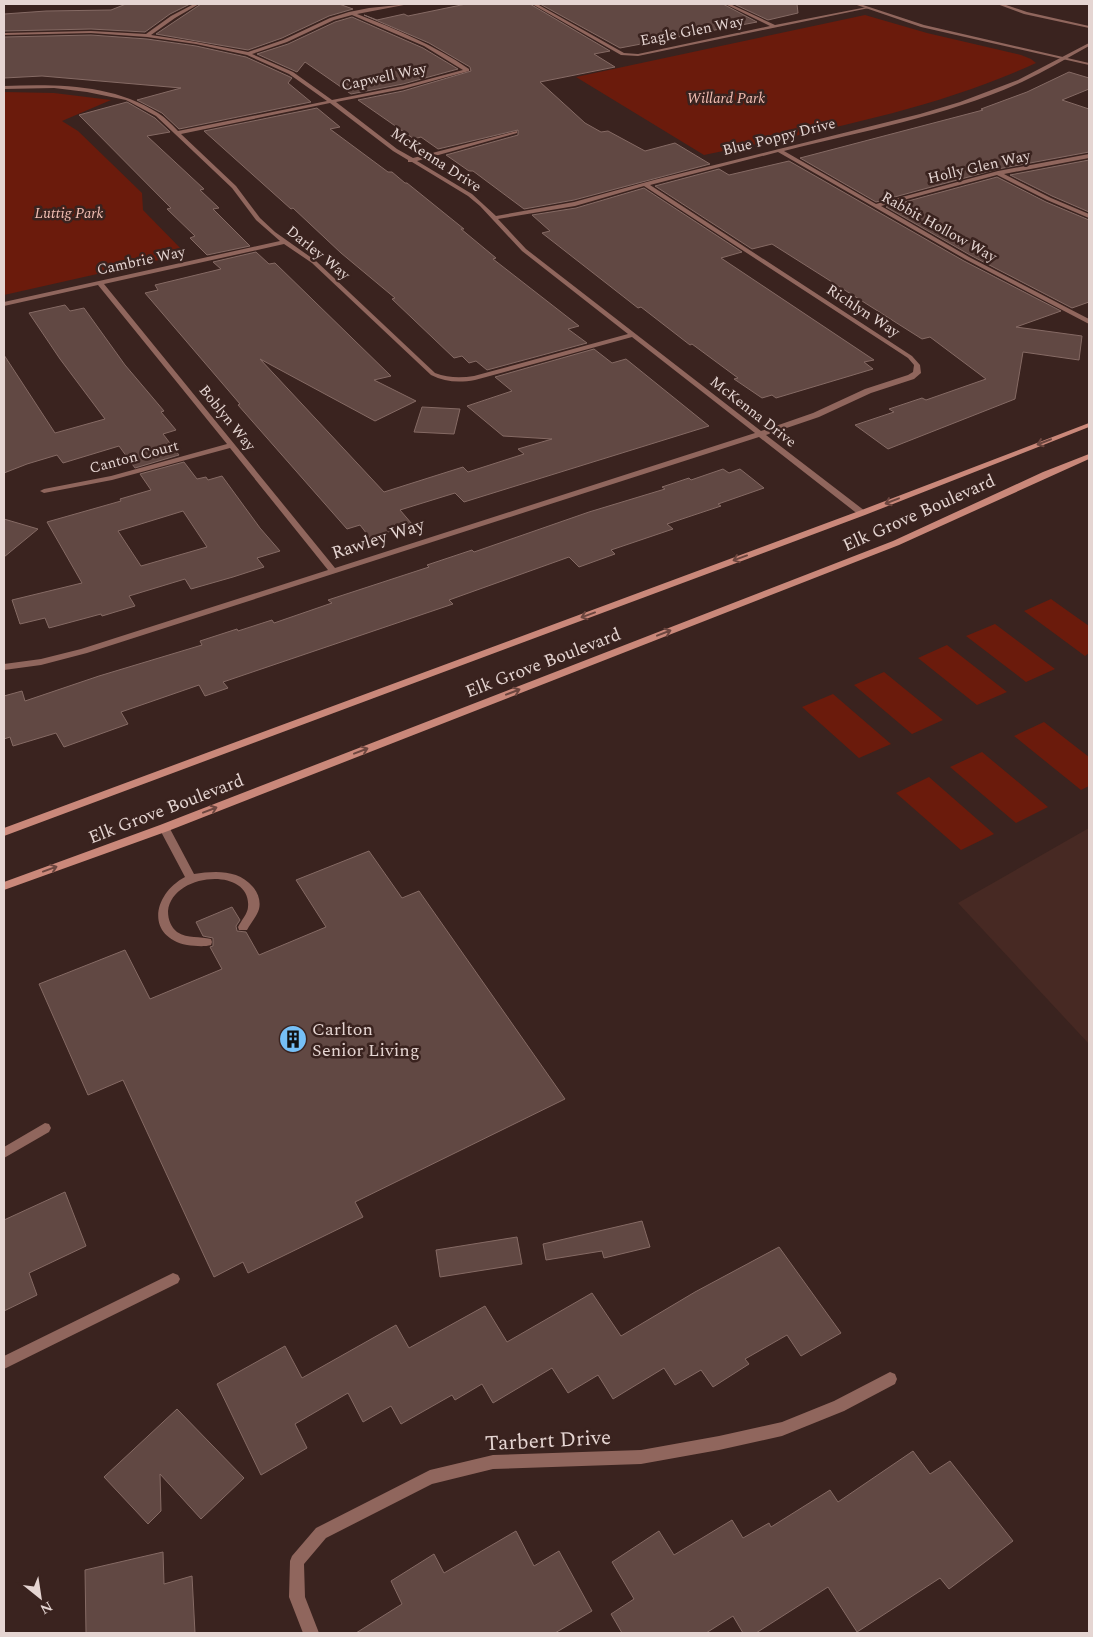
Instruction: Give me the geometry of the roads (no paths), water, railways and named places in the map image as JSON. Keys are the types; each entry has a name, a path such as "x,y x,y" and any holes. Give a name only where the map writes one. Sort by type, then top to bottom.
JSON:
{"main road":[{"name":"Elk Grove Boulevard","path":"4,832 862,512 1089,425"},
{"name":"Elk Grove Boulevard","path":"4,886 164,828 896,543 1089,456"}],"street":[{"path":"147,36 173,17 197,4"},
{"path":"248,54 285,41 332,19 351,13 407,4"},
{"name":"Eagle Glen Way","path":"534,4 623,54 630,55 646,54 866,8"},
{"path":"727,4 775,27"},
{"path":"856,4 923,26 1089,64"},
{"path":"999,4 1026,13 1089,27"},
{"name":"Capwell Way","path":"178,133 403,86 467,70 455,61 413,38 351,13"},
{"name":"McKenna Drive","path":"4,34 82,32 147,36 196,43 248,54 291,73 332,101 410,161 456,186 482,205 524,250 862,512"},
{"name":"Blue Poppy Drive","path":"494,218 575,204 645,184 894,122 962,103 1020,81 1089,44"},
{"name":"Darley Way","path":"4,87 54,86 109,94 145,106 158,115 234,186 258,218 284,242 314,262 440,378 457,380 475,378 632,335"},
{"path":"410,161 515,132"},
{"name":"Rabbit Hollow Way","path":"778,150 967,258 1089,322"},
{"name":"Holly Glen Way","path":"875,206 998,173 1089,156"},
{"path":"998,173 1049,200 1089,216"},
{"name":"Richlyn Way","path":"645,184 910,357 917,364 917,373 911,377 868,391 816,415 760,434"},
{"name":"Cambrie Way","path":"4,304 284,242"},
{"name":"Boblyn Way","path":"100,282 333,570"},
{"name":"Rawley Way","path":"4,667 41,662 84,651 760,434"},
{"name":"Canton Court","path":"44,491 112,478 231,444"},
{"path":"164,828 191,879"},
{"path":"207,942 194,942 180,938 169,930 163,920 163,909 168,897 178,887 191,879 219,874 232,876 244,882 252,890 255,900 254,910 243,927"},
{"path":"4,1153 45,1128"},
{"path":"4,1363 173,1279"},
{"name":"Tarbert Drive","path":"311,1633 297,1597 296,1561 321,1533 430,1477 493,1462 641,1458 719,1443 782,1429 839,1406 890,1379"}],"place":[{"name":"Carlton Senior Living","path":"293,1039"}],"park label":[{"name":"Willard Park","path":"726,98"},
{"name":"Luttig Park","path":"69,213"}]}
